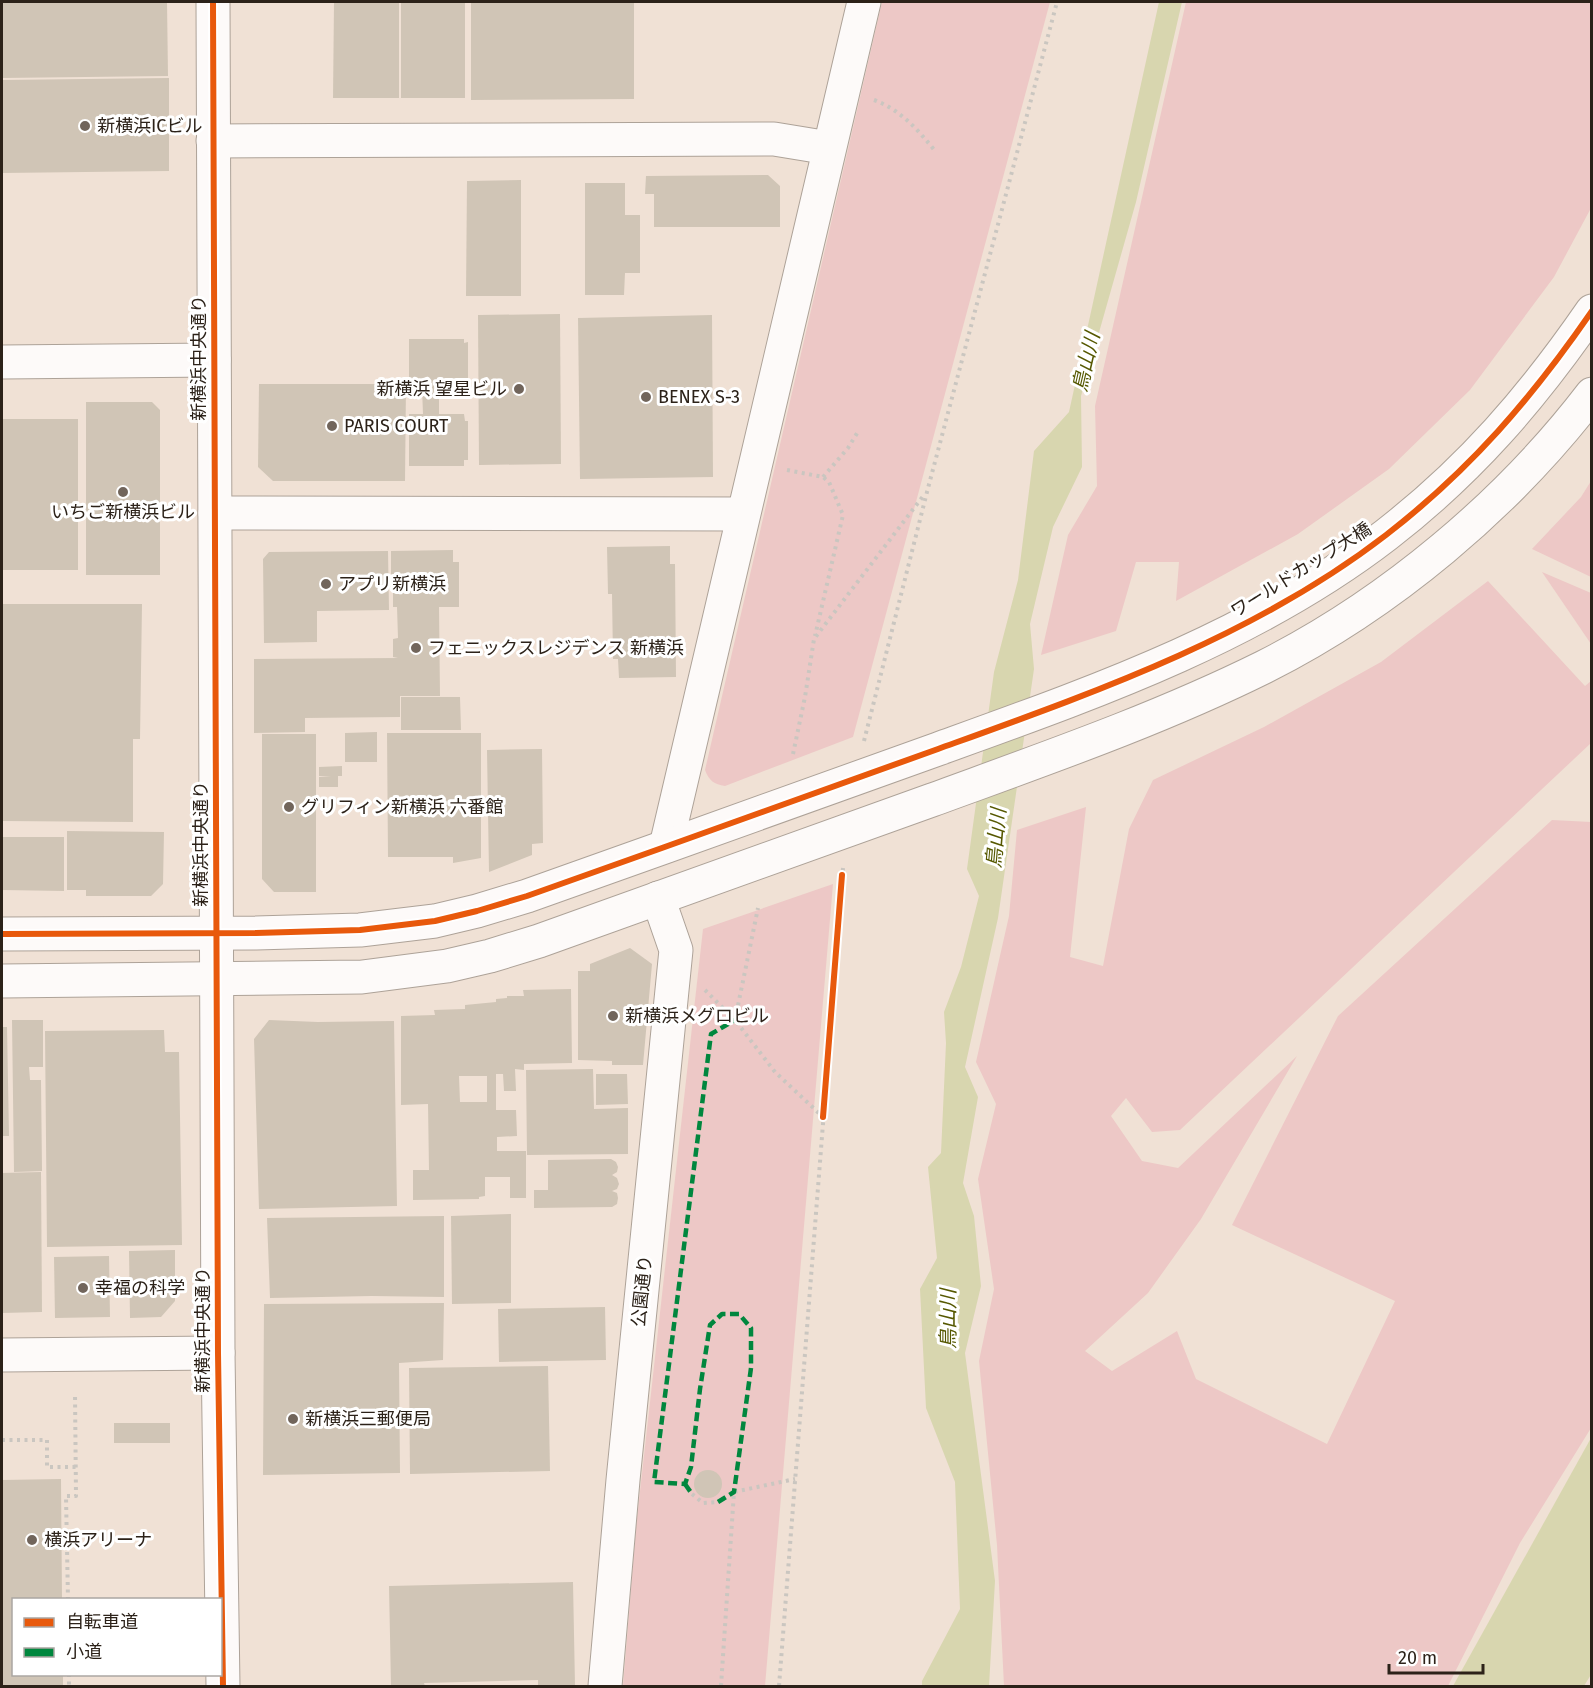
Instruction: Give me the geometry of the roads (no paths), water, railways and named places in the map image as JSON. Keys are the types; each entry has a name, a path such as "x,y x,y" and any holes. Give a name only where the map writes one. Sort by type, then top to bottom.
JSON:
{"street":[{"name":"新横浜中央通り","path":"213,2 218,1353 222,1598"},
{"path":"666,846 864,2"},
{"path":"213,141 774,140 829,148"},
{"name":"ワールドカップ大橋","path":"2,934 360,930 435,921 527,896 1020,720 1181,654 1240,627 1341,567 1384,536 1466,466 1505,425 1544,377 1592,311"},
{"path":"2,362 214,360"},
{"path":"2,981 362,977 447,966 539,941 1031,764 1173,708 1265,666 1317,636 1402,580 1457,537 1508,490 1592,394"},
{"path":"215,513 743,514"},
{"name":"公園通り","path":"605,1686 623,1480 676,950 658,898"},
{"path":"2,1355 218,1353"},
{"name":"新横浜中央通り","path":"222,1619 223,1686"}],"water":[{"name":"鳥山川","path":"1159,2 1182,2 1136,202 1081,396 1082,467 1053,527 1030,624 1034,669 998,918 965,1067 978,1097 963,1183 974,1216 981,1286 965,1353 995,1581 989,1686 922,1686 922,1681 960,1609 955,1482 926,1408 920,1289 937,1258 928,1167 941,1153 946,1043 944,1012 961,967 979,896 967,869 994,672 1018,580 1034,451 1069,412"},
{"path":"1591,1438 1592,1673 1584,1686 1453,1686"}],"place":[{"name":"新横浜ICビル","path":"85,126"},
{"name":"新横浜 望星ビル","path":"519,389"},
{"name":"BENEX S-3","path":"646,397"},
{"name":"PARIS COURT","path":"332,426"},
{"name":"いちご新横浜ビル","path":"123,492"},
{"name":"アプリ新横浜","path":"326,584"},
{"name":"フェニックスレジデンス 新横浜","path":"416,648"},
{"name":"グリフィン新横浜 六番館","path":"289,807"},
{"name":"新横浜メグロビル","path":"613,1016"},
{"name":"幸福の科学","path":"83,1288"},
{"name":"新横浜三郵便局","path":"293,1419"},
{"name":"横浜アリーナ","path":"32,1540"}]}
